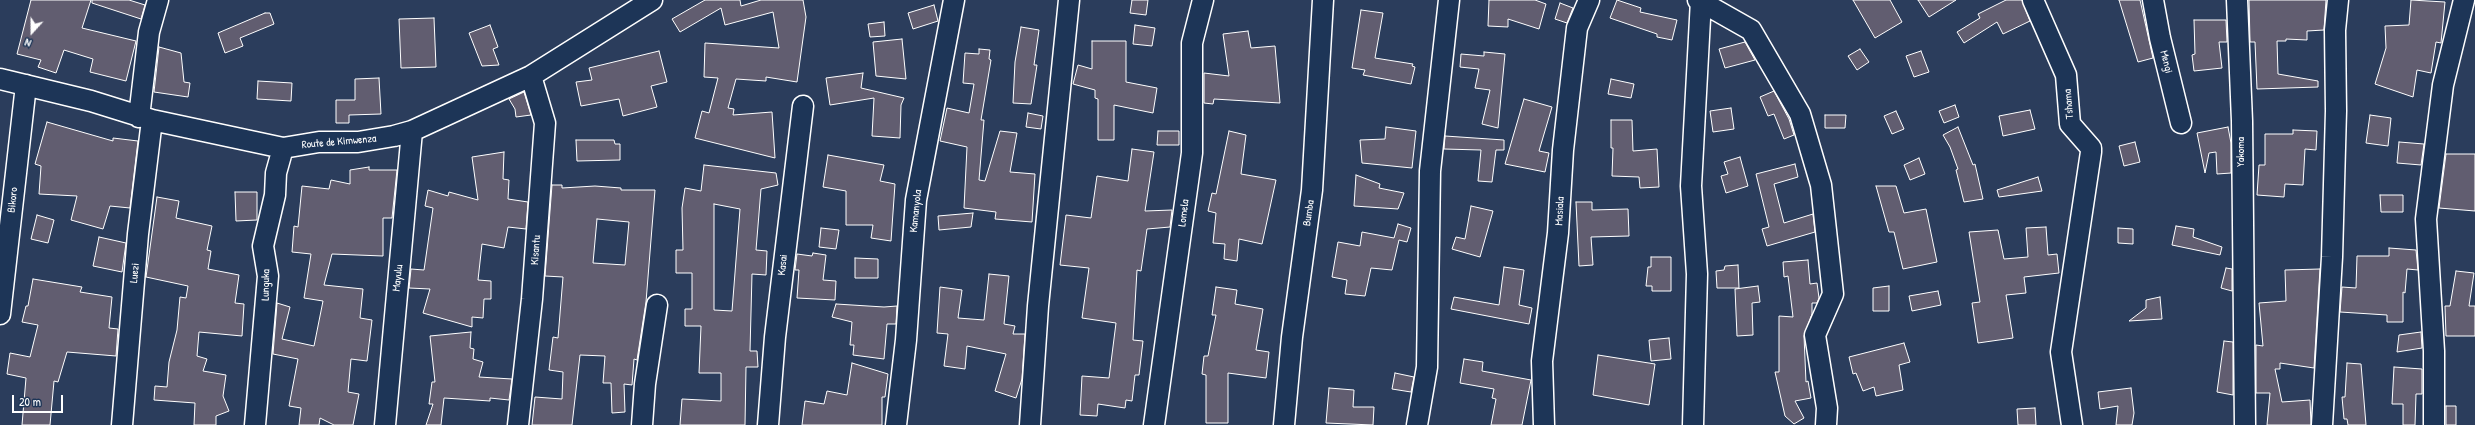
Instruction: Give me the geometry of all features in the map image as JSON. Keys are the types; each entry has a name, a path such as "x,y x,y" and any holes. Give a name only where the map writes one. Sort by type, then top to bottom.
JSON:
{"street":[{"name":"Route de Kimwenza","path":"0,79 91,101 145,119 283,148 319,142 358,142 394,136 412,131 531,76 633,5 652,0"},
{"name":"Kamanyola","path":"896,425 906,340 916,200 954,0"},
{"path":"1030,425 1038,306 1069,0"},
{"name":"Lomela","path":"1154,425 1192,153 1192,43 1203,0"},
{"name":"Bumba","path":"1284,425 1292,337 1312,190 1323,0"},
{"path":"1417,425 1427,367 1430,171 1449,0"},
{"name":"Masiala","path":"1544,425 1542,361 1558,233 1563,150 1577,28 1589,0"},
{"name":"Tshama","path":"2033,0 2066,75 2070,124 2091,148 2081,231 2061,356 2072,425"},
{"name":"Mengi","path":"2153,0 2160,38 2181,123"},
{"name":"Yakoma","path":"2237,0 2245,303 2246,425"},
{"path":"2322,425 2332,257 2336,111 2335,30 2338,0"},
{"path":"2434,425 2434,351 2426,219 2443,85 2464,0"},
{"name":"Luezi","path":"122,425 138,234 149,32 162,1"},
{"path":"1693,425 1697,274 1692,186 1700,1 1751,30 1800,114 1821,185 1833,294 1815,335 1827,408 1826,425"},
{"name":"Kisantu","path":"518,425 532,299 545,123 531,76"},
{"name":"Bikoro","path":"0,314 26,85"},
{"name":"Kasai","path":"768,425 776,330 803,106"},
{"name":"Mayulu","path":"386,425 412,131"},
{"name":"Lunguka","path":"255,425 268,276 263,246 274,195 276,173 283,148"},
{"path":"642,425 645,384 657,305"}],"building":[{"path":"31,0 91,0 82,28 136,41 126,81 90,72 93,59 64,50 56,73 38,67 41,60 17,54"},
{"path":"92,0 129,0 145,5 141,19 92,3"},
{"path":"705,0 740,0 741,6 761,0 803,0 806,17 797,82 766,77 766,81 736,79 728,108 734,109 733,115 772,112 775,158 695,138 702,111 709,113 718,78 704,77 705,43 779,48 773,12 725,25 721,8 680,32 672,19"},
{"path":"1132,0 1148,0 1146,15 1130,13"},
{"path":"1489,0 1535,0 1546,4 1539,29 1508,19 1508,27 1488,26"},
{"path":"1617,0 1641,8 1640,12 1677,20 1672,40 1657,37 1657,34 1610,18"},
{"path":"1853,0 1890,0 1902,22 1875,38"},
{"path":"1918,0 1956,0 1929,17"},
{"path":"2006,0 2022,0 2030,21 2003,34 1997,22 1964,43 1957,32 1980,18 1978,14"},
{"path":"2119,0 2140,0 2153,58 2138,62"},
{"path":"2249,0 2326,0 2324,30 2307,31 2307,40 2286,39 2286,41 2277,41 2278,74 2318,81 2318,87 2257,89 2255,42 2250,42"},
{"path":"2411,0 2445,2 2441,43 2436,42 2431,73 2417,70 2413,97 2375,84 2386,48 2385,26 2409,25"},
{"path":"1560,3 1573,8 1567,23 1555,19"},
{"path":"934,5 938,21 913,29 908,13"},
{"path":"1361,10 1383,13 1375,58 1413,64 1412,66 1415,67 1411,84 1363,75 1365,70 1352,68"},
{"path":"265,13 270,13 274,24 240,38 243,46 225,53 218,33"},
{"path":"434,18 436,67 401,68 399,19"},
{"path":"2194,20 2226,20 2227,42 2219,42 2222,68 2194,71 2192,55 2195,54"},
{"path":"884,22 885,36 870,37 868,24"},
{"path":"490,25 498,47 493,49 499,65 482,66 469,33"},
{"path":"1135,25 1155,28 1152,46 1133,44"},
{"path":"1021,27 1039,30 1034,65 1037,65 1031,104 1013,103 1015,62"},
{"path":"1248,31 1251,48 1275,46 1280,103 1214,99 1213,104 1204,103 1204,73 1229,76 1223,34"},
{"path":"902,39 906,79 876,76 873,42"},
{"path":"1092,41 1126,41 1126,82 1157,88 1153,113 1114,105 1114,140 1098,140 1098,99 1095,98 1095,90 1073,84 1078,65 1092,69"},
{"path":"1745,42 1755,60 1725,68 1719,49"},
{"path":"159,47 181,53 184,82 190,83 188,97 154,92"},
{"path":"979,49 990,50 989,59 991,60 981,120 984,120 979,180 985,181 1000,131 1017,133 1010,172 1035,174 1032,222 995,219 996,212 964,208 967,147 940,141 947,108 969,113 974,84 963,83 965,53 979,54"},
{"path":"1860,49 1869,62 1857,70 1848,56"},
{"path":"659,51 667,82 651,86 657,107 623,116 619,99 581,106 576,82 592,80 589,68"},
{"path":"1921,51 1929,72 1914,77 1906,56"},
{"path":"1484,52 1505,54 1498,128 1482,124 1490,90 1475,88 1479,69 1460,67 1461,54 1484,56"},
{"path":"863,73 861,88 904,98 901,105 900,138 872,136 874,98 830,105 826,78"},
{"path":"379,78 381,114 349,115 349,123 336,123 336,100 355,100 355,79"},
{"path":"1611,79 1634,84 1631,98 1608,94"},
{"path":"258,81 292,83 291,101 257,99"},
{"path":"1774,91 1789,119 1794,135 1784,139 1774,114 1768,116 1760,97"},
{"path":"524,92 531,115 516,117 515,109 509,99"},
{"path":"1524,99 1552,107 1539,151 1549,153 1545,172 1505,164"},
{"path":"1955,105 1959,117 1944,123 1939,111"},
{"path":"1731,108 1734,129 1713,132 1710,111"},
{"path":"2030,110 2035,129 2003,136 1999,116"},
{"path":"1896,111 1904,129 1892,134 1884,116"},
{"path":"1028,113 1043,116 1041,129 1026,127"},
{"path":"1825,115 1846,115 1845,128 1825,128"},
{"path":"2370,115 2391,118 2388,146 2366,143"},
{"path":"1611,120 1632,120 1633,151 1657,149 1659,187 1640,188 1639,177 1612,176 1613,148 1611,148"},
{"path":"47,122 113,141 113,138 138,141 130,208 110,206 103,229 71,220 77,196 39,194 41,166 35,164"},
{"path":"1386,127 1416,131 1412,168 1362,163 1360,140 1385,139"},
{"path":"1958,127 1973,165 1975,164 1983,199 1964,202 1956,170 1958,169 1950,147 1943,135"},
{"path":"2228,127 2231,143 2231,173 2217,174 2216,152 2209,153 2205,173 2197,133"},
{"path":"2293,130 2317,131 2316,150 2305,149 2303,185 2285,184 2284,197 2257,195 2259,165 2265,165 2265,134 2293,134"},
{"path":"1158,131 1179,131 1179,145 1157,145"},
{"path":"1229,131 1246,135 1241,174 1276,180 1262,244 1239,239 1237,261 1224,259 1225,244 1213,243 1216,213 1208,211 1212,193 1216,194"},
{"path":"1445,136 1504,140 1504,150 1496,150 1492,182 1478,181 1481,150 1444,149"},
{"path":"576,140 614,140 615,144 620,144 620,160 577,161"},
{"path":"2135,142 2140,162 2124,166 2119,146"},
{"path":"2399,142 2424,144 2421,165 2397,163"},
{"path":"1132,149 1154,152 1145,211 1172,210 1170,227 1147,229 1141,271 1137,270 1133,340 1143,341 1139,375 1135,375 1132,401 1126,400 1125,408 1098,404 1097,416 1080,415 1082,376 1109,378 1116,323 1082,318 1089,268 1060,265 1066,215 1091,218 1097,176 1128,181"},
{"path":"504,152 503,179 509,180 508,199 528,202 526,229 508,227 504,248 482,244 478,280 491,281 491,299 484,299 483,318 472,317 472,327 423,313 430,289 409,288 411,269 424,270 433,208 425,206 428,190 448,196 449,192 478,200 472,157"},
{"path":"2446,154 2475,154 2475,211 2439,208"},
{"path":"828,155 884,165 880,181 895,184 891,241 871,238 873,225 846,225 846,191 823,187"},
{"path":"1740,157 1748,186 1726,193 1721,176 1728,174 1724,162"},
{"path":"1919,158 1925,174 1910,180 1904,165"},
{"path":"1795,164 1798,177 1774,184 1784,223 1813,214 1815,232 1767,246 1762,229 1769,227 1756,174"},
{"path":"704,165 776,173 778,185 761,189 756,250 767,251 766,275 752,274 750,351 757,351 758,367 746,367 745,425 680,425 682,399 721,401 721,373 699,373 701,326 685,326 685,309 692,309 692,273 676,273 676,250 683,250 682,208 685,188 701,191","holes":["714,204 740,209 732,311 714,310"]},
{"path":"369,167 369,170 397,170 392,218 383,218 383,256 332,254 324,285 363,289 360,318 372,320 367,361 351,359 348,392 359,394 353,425 334,425 320,418 319,425 299,425 301,408 289,406 298,359 273,354 277,303 290,307 282,339 314,346 323,301 304,298 311,254 292,252 294,226 298,227 302,186 329,189 331,180 350,184 350,170"},
{"path":"1356,175 1380,184 1379,188 1404,193 1398,209 1354,206"},
{"path":"2038,177 2042,191 1999,197 1997,190"},
{"path":"552,185 562,185 562,188 595,186 621,188 621,190 655,190 646,302 637,360 634,359 632,385 624,384 625,412 612,413 611,383 603,383 605,356 580,355 572,425 532,425 535,397 562,399 563,372 549,370 553,337 558,338 563,277 545,276","holes":["597,219 629,222 625,265 593,263"]},
{"path":"1876,186 1896,186 1904,213 1926,209 1937,262 1903,269 1894,232 1889,232"},
{"path":"235,192 257,192 257,220 236,221"},
{"path":"2380,195 2403,195 2403,212 2381,212"},
{"path":"157,197 179,201 176,218 212,226 207,250 211,251 208,269 239,275 235,303 244,304 242,336 199,332 197,356 207,359 203,371 226,375 223,396 229,411 216,416 216,425 194,425 195,403 154,400 155,386 167,387 169,362 177,330 180,297 186,298 188,286 146,277"},
{"path":"1576,202 1592,202 1592,210 1628,209 1629,236 1591,237 1593,265 1579,266"},
{"path":"1471,206 1493,211 1480,257 1452,249 1456,237 1465,239"},
{"path":"973,213 971,227 939,230 938,216"},
{"path":"37,215 54,220 48,243 31,239"},
{"path":"1398,224 1411,228 1407,242 1399,240 1392,270 1371,268 1365,296 1345,294 1347,280 1332,277 1338,242 1360,246 1362,232 1394,238"},
{"path":"2176,226 2194,229 2193,237 2222,247 2220,255 2172,245"},
{"path":"2046,227 2048,255 2057,254 2059,273 2024,277 2026,293 2006,295 2013,338 1978,343 1972,303 1980,302 1969,232 1998,230 2004,259 2028,257 2026,228"},
{"path":"821,228 839,230 836,249 819,247"},
{"path":"2118,228 2133,229 2133,244 2118,243"},
{"path":"99,237 126,243 122,272 93,266"},
{"path":"2389,248 2416,250 2418,270 2407,269 2405,293 2403,292 2403,322 2387,322 2387,315 2340,312 2342,287 2356,288 2357,256 2389,256"},
{"path":"813,253 826,255 823,280 836,281 835,300 797,298 799,270 795,270 797,254 812,256"},
{"path":"1651,257 1671,257 1671,291 1652,291 1652,286 1646,286 1648,267 1651,267"},
{"path":"855,258 878,259 878,278 855,278"},
{"path":"1808,260 1810,284 1817,283 1819,298 1817,303 1812,303 1812,314 1804,336 1806,382 1808,381 1811,398 1795,401 1804,418 1794,424 1785,416 1775,372 1779,372 1779,316 1793,317 1788,276 1784,277 1783,262"},
{"path":"1738,265 1739,288 1717,288 1716,271 1724,270 1725,266"},
{"path":"1504,267 1524,270 1519,305 1532,308 1529,324 1451,309 1454,297 1499,305"},
{"path":"2226,268 2232,269 2232,291 2221,288"},
{"path":"2320,269 2314,368 2280,363 2280,369 2275,369 2282,402 2310,400 2311,425 2267,425 2270,393 2256,393 2256,345 2263,346 2259,303 2286,301 2285,270"},
{"path":"2456,271 2474,273 2469,306 2475,306 2475,336 2446,336 2445,306 2450,306"},
{"path":"989,274 1009,276 1004,324 1015,326 1013,334 1025,334 1022,379 1016,398 995,391 1006,354 967,346 965,369 944,366 948,334 937,333 940,287 962,290 958,318 984,320"},
{"path":"33,279 82,287 80,292 112,297 109,328 118,329 116,356 67,352 58,382 54,381 50,425 22,425 26,378 7,374 10,353 30,357 38,325 22,322 26,306 28,306"},
{"path":"1758,286 1760,302 1752,303 1753,335 1737,336 1735,289"},
{"path":"1889,286 1889,311 1873,311 1873,288"},
{"path":"1216,287 1237,290 1235,304 1263,309 1256,350 1269,352 1266,378 1228,373 1228,423 1206,423 1206,375 1202,374 1204,356 1208,356 1216,315 1212,315"},
{"path":"1938,291 1941,305 1912,311 1909,296"},
{"path":"2160,297 2162,319 2129,321 2146,308 2146,300"},
{"path":"836,304 884,307 897,306 896,324 887,324 884,359 853,355 854,345 850,345 852,322 832,317"},
{"path":"471,332 470,348 474,349 473,359 483,362 479,377 512,379 509,400 490,398 490,401 444,398 441,425 426,425 433,404 429,404 432,382 435,382 430,336"},
{"path":"2421,332 2422,348 2397,352 2399,335"},
{"path":"1669,338 1671,359 1651,361 1649,340"},
{"path":"2224,341 2233,342 2233,395 2217,392"},
{"path":"1904,343 1910,362 1899,365 1903,390 1876,396 1874,387 1863,391 1856,373 1853,374 1849,357"},
{"path":"1598,355 1655,364 1649,405 1593,395"},
{"path":"1464,359 1483,362 1482,371 1531,380 1522,425 1491,425 1496,399 1492,398 1494,389 1460,383"},
{"path":"852,363 888,374 885,397 882,397 882,425 802,425 805,401 824,404 827,391 847,395"},
{"path":"2347,363 2361,364 2366,425 2348,425 2347,419 2344,419 2342,397 2345,397"},
{"path":"2394,367 2422,369 2422,394 2416,394 2415,425 2403,425 2403,404 2392,404"},
{"path":"1395,373 1414,377 1411,392 1392,389"},
{"path":"1329,388 1354,390 1353,407 1374,407 1373,425 1326,423"},
{"path":"2131,388 2134,413 2132,425 2116,425 2118,406 2100,409 2098,392"},
{"path":"2446,406 2456,406 2456,425 2446,425"},
{"path":"2035,408 2036,425 2018,425 2017,409"}]}
